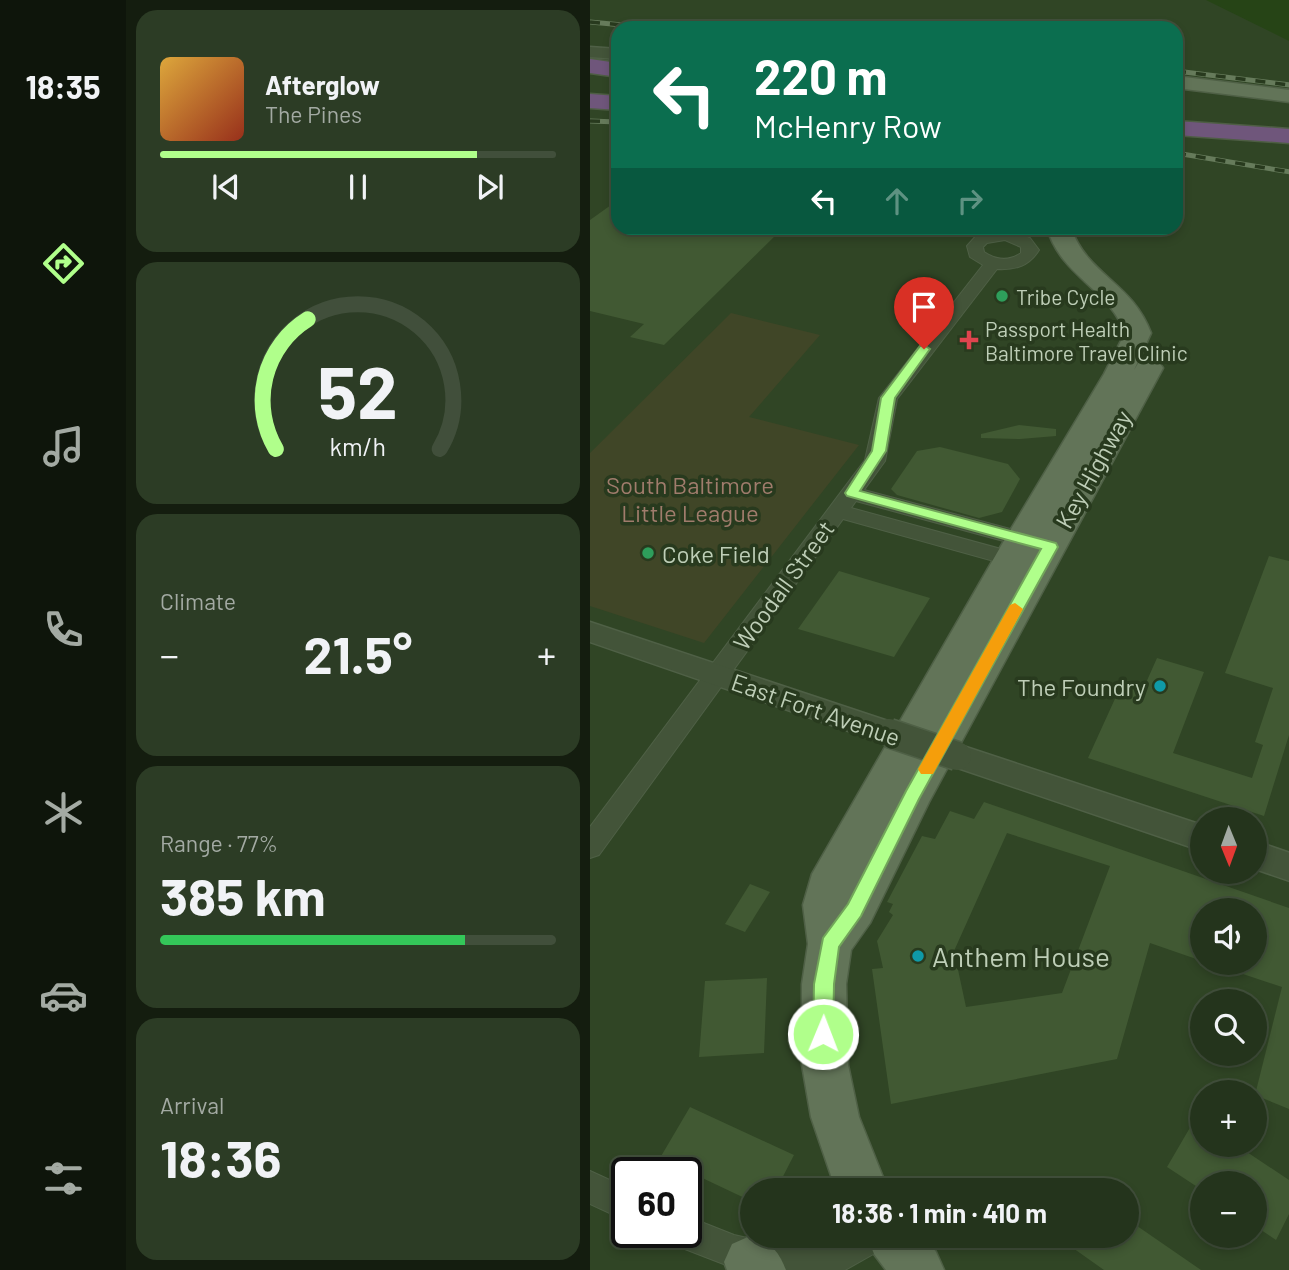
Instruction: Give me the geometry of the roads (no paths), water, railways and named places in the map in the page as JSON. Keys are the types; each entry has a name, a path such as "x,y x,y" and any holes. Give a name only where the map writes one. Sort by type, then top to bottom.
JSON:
{"highway":[{"path":"590,58 611,60"},
{"path":"590,69 611,70"},
{"path":"590,86 611,88"},
{"path":"590,103 611,104"},
{"path":"1183,110 1289,118"},
{"path":"1183,128 1289,136"}],"main road":[{"path":"1183,83 1289,96"},
{"name":"Key Highway","path":"856,1178 836,1117 825,1065 824,984 830,944 855,910 1138,333 1130,310 1068,253 1062,235"},
{"name":"Key Highway","path":"1030,553 1150,366 1159,347 1161,334 1155,314 1141,298 1098,262 1081,235"},
{"path":"901,1248 918,1270"}],"street":[{"path":"590,52 611,54"},
{"name":"Woodall Street","path":"590,847 852,493 879,451 885,406 893,390 993,263"},
{"path":"852,493 1030,553"},
{"path":"837,511 1030,553"},
{"name":"East Fort Avenue","path":"590,632 1190,834"},
{"path":"1267,859 1289,867"},
{"path":"590,1187 611,1197"},
{"path":"702,1241 755,1266 773,1269 801,1269 822,1264 851,1248"}],"railway":[{"path":"590,22 611,24"},
{"path":"1183,72 1290,85"},
{"path":"590,121 611,122"},
{"path":"1183,154 1290,172"}],"place":[{"name":"Tribe Cycle","path":"1002,296"},
{"name":"Passport Health Baltimore Travel Clinic","path":"969,340"},
{"name":"Coke Field","path":"648,553"},
{"name":"The Foundry","path":"1160,686"},
{"name":"Anthem House","path":"918,956"}],"park label":[{"name":"South Baltimore Little League","path":"690,498"}]}
